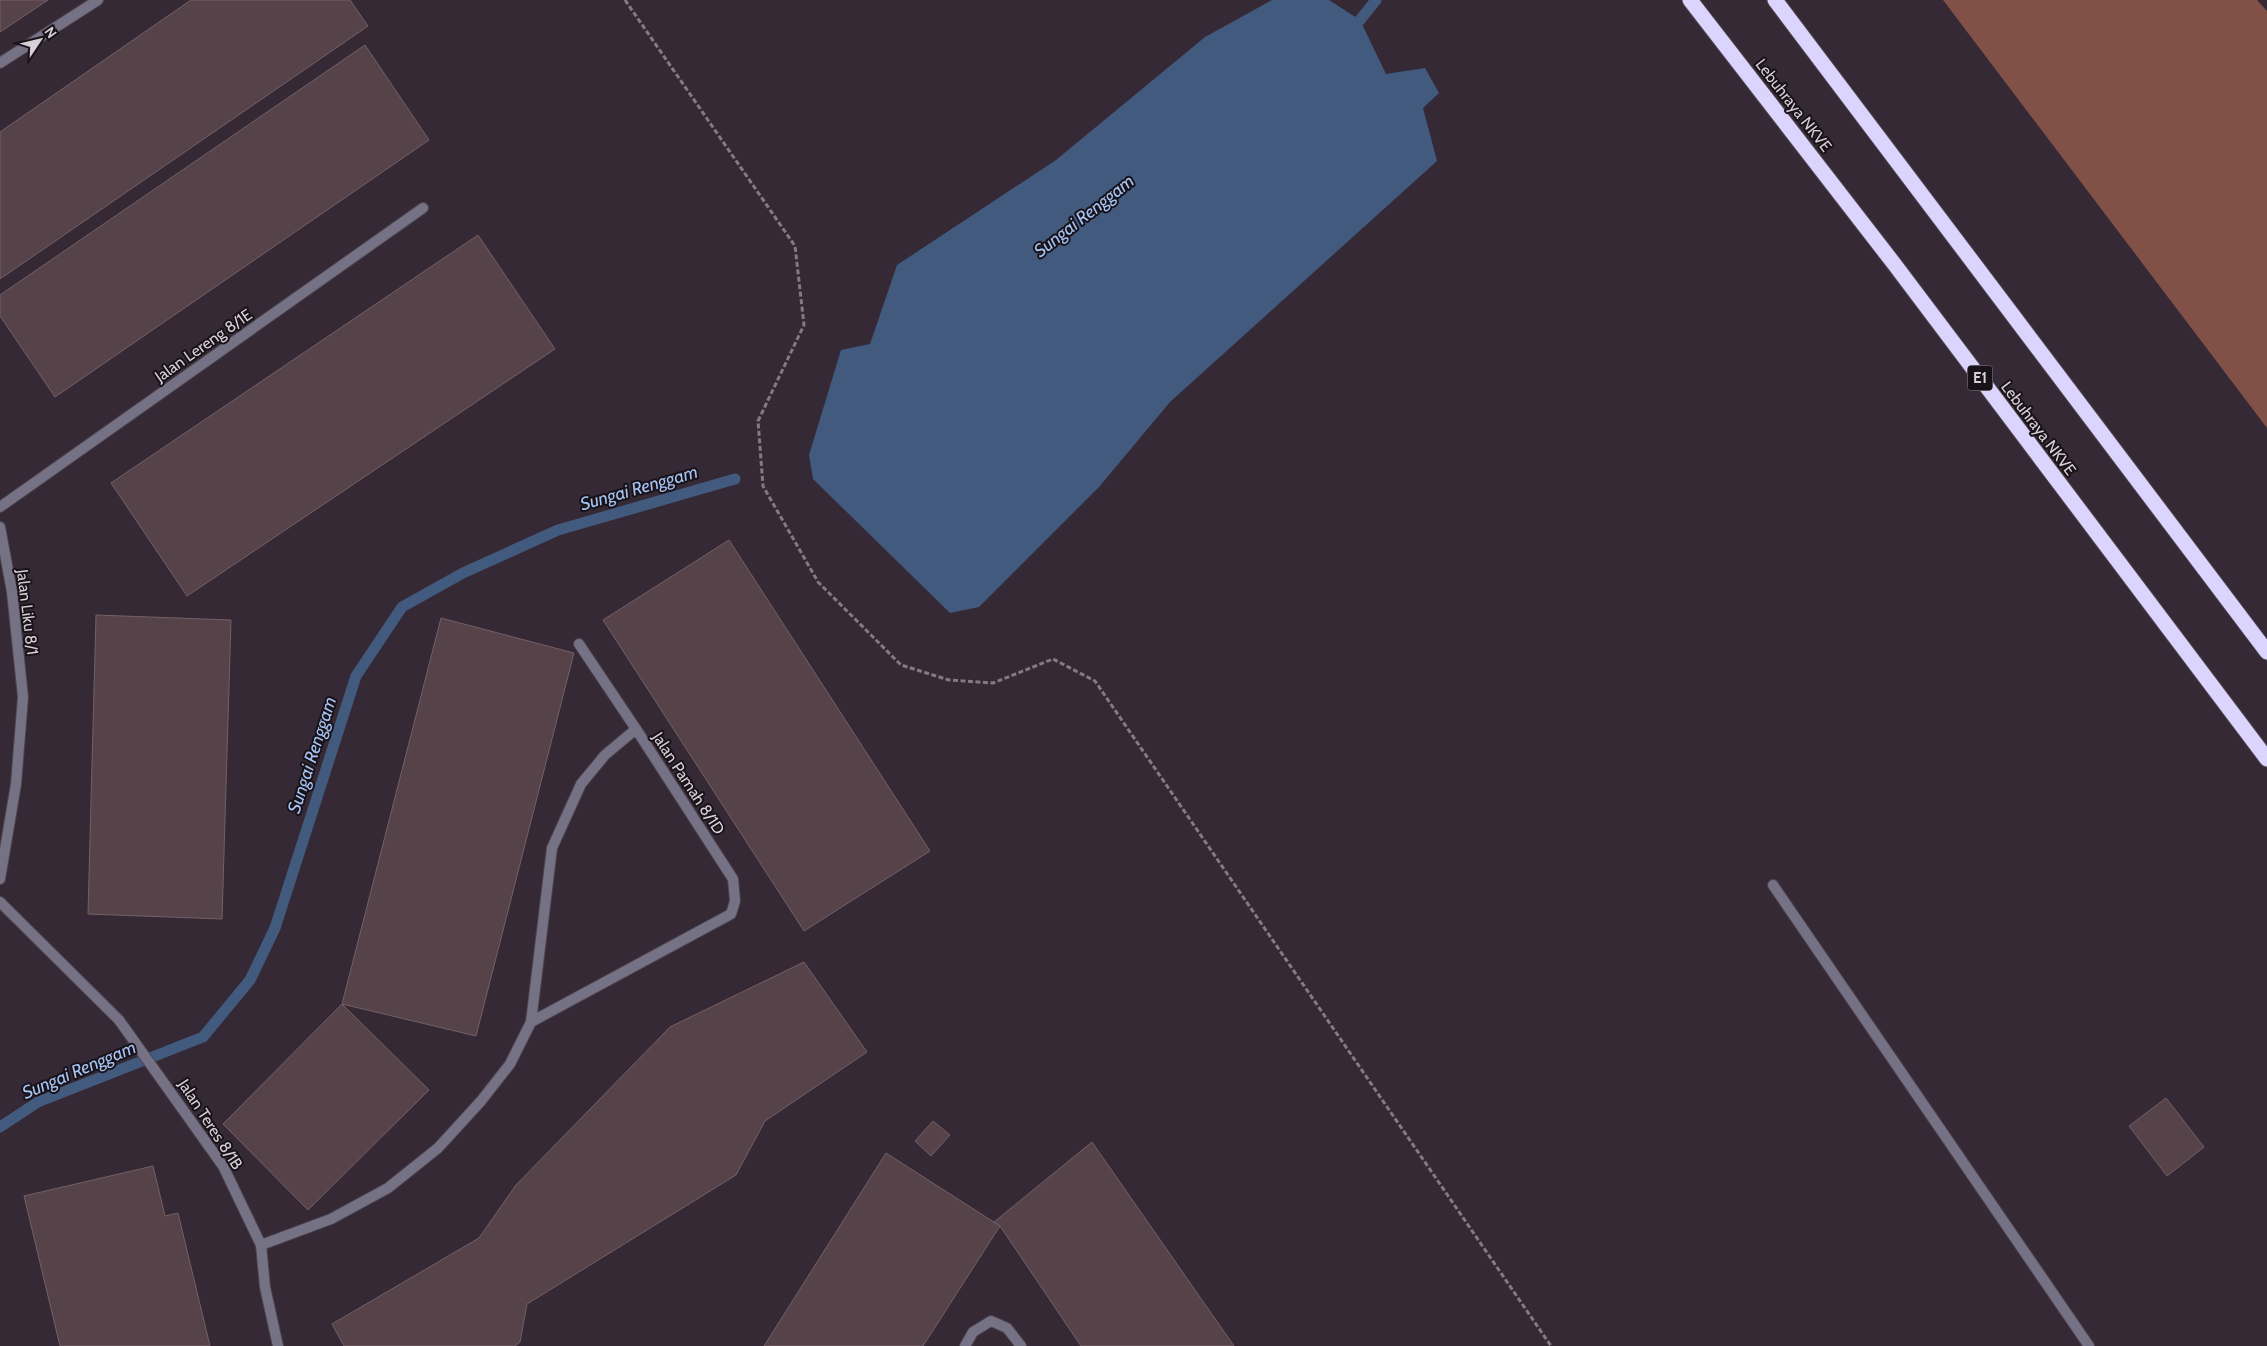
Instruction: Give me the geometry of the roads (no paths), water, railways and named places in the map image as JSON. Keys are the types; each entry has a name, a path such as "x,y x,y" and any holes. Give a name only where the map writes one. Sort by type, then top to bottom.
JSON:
{"highway":[{"name":"Lebuhraya NKVE","path":"1690,0 1895,265 2267,759"},
{"path":"1775,0 2267,652"}],"street":[{"path":"0,63 98,0"},
{"name":"Jalan Lereng 8/1E","path":"0,507 423,208"},
{"name":"Jalan Liku 8/1","path":"0,527 12,592 23,697 16,784 0,880"},
{"path":"579,644 636,729"},
{"name":"Jalan Pamah 8/1D","path":"261,1245 331,1219 380,1193 438,1148 481,1101 510,1064 531,1022 552,848 581,784 605,755 636,729 733,879 735,901 731,914 531,1022"},
{"path":"1773,885 2089,1346"},
{"name":"Jalan Teres 8/1B","path":"0,902 119,1020 224,1166 261,1245 264,1287 278,1346"},
{"path":"965,1346 973,1332 991,1321 1007,1328 1020,1346"}],"water":[{"path":"1272,0 1329,0 1360,20 1386,74 1425,68 1439,93 1423,108 1437,161 1170,402 1099,487 979,607 950,613 813,479 809,455 841,350 870,344 897,265 1056,160 1205,37"}],"waterway":[{"name":"Sungai Renggam","path":"1348,29 1360,20 1376,0"},
{"name":"Sungai Renggam","path":"0,1127 38,1102 203,1037 250,980 275,928 356,676 402,607 463,573 558,530 735,479"}]}
